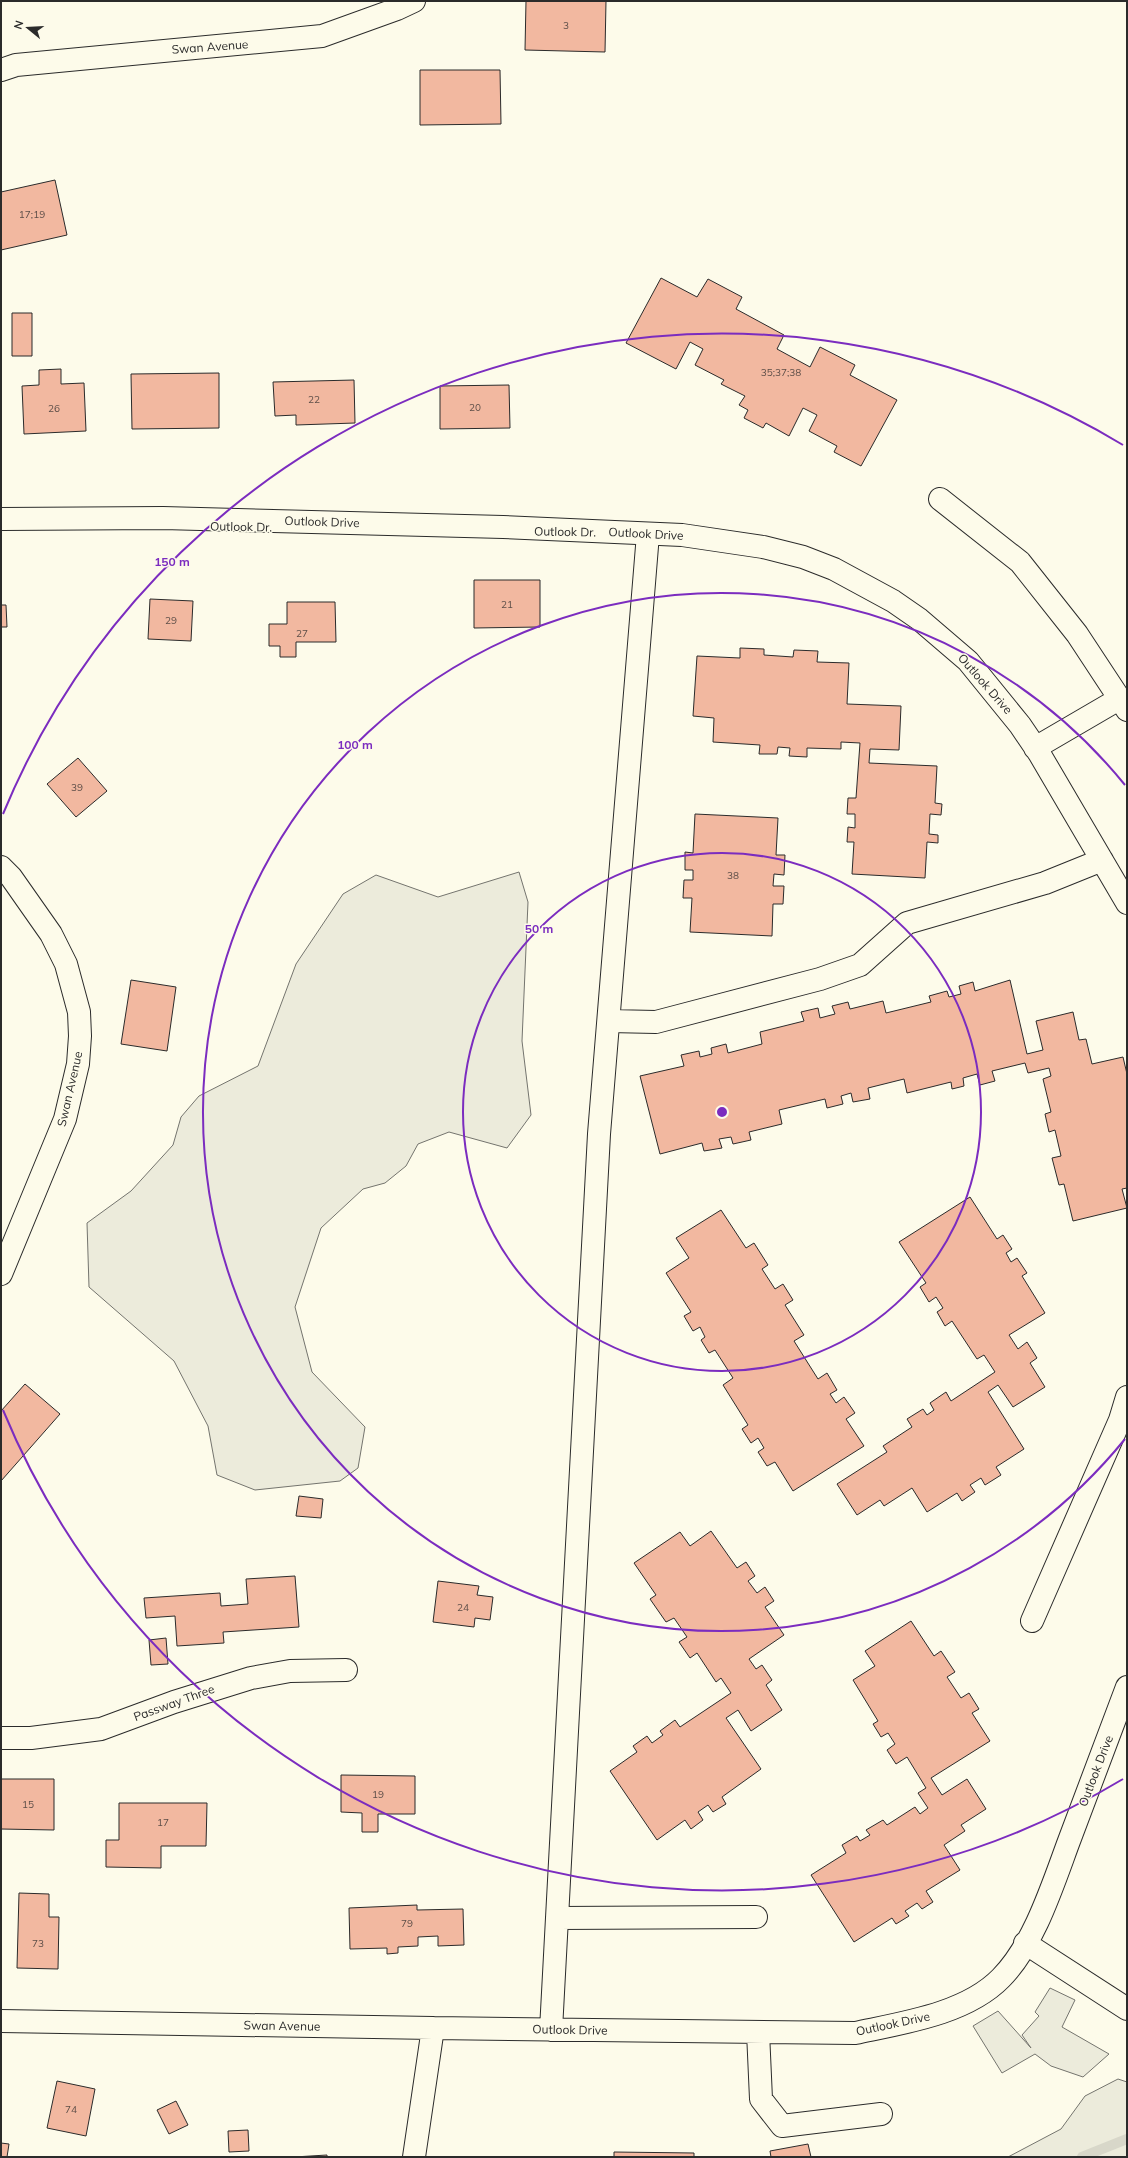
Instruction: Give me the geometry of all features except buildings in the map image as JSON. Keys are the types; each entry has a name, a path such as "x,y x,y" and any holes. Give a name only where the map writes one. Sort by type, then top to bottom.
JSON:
{"street":[{"name":"Swan Avenue","path":"1,70 16,65 322,36 397,9 414,1"},
{"path":"940,499 1020,562 1077,634 1123,704 1036,748"},
{"name":"Outlook Drive","path":"1,519 163,518 503,527 682,535 763,547 803,557 864,584 893,601 919,619 968,661 1020,725 1036,748 1127,903"},
{"name":"Outlook Dr.","path":"1,523 648,534"},
{"path":"550,2030 599,1134 648,534"},
{"path":"609,1021 656,1022 820,979 860,965 907,924 1045,883 1102,860"},
{"name":"Swan Avenue","path":"1,867 10,890 51,934 66,964 74,987 80,1036 78,1064 65,1120 1,1274"},
{"path":"1032,1621 1123,1422 1127,1398"},
{"name":"Passway Three","path":"1,1738 39,1737 101,1729 174,1702 250,1678 290,1671 346,1670"},
{"name":"Outlook Drive","path":"433,2028 856,2033 916,2021 945,2012 984,1992 1001,1979 1018,1958 1044,1908 1127,1687"},
{"path":"557,1918 756,1917"},
{"path":"1025,1943 1127,2009"},
{"name":"Swan Avenue","path":"1,2021 433,2028"},
{"path":"414,2157 433,2028"},
{"path":"758,2032 761,2099 782,2126 881,2114"}],"shaded area":[{"path":"519,872 528,902 522,1041 531,1115 507,1148 449,1132 418,1144 406,1166 385,1183 363,1189 321,1228 295,1307 312,1372 365,1427 358,1468 340,1481 255,1490 217,1475 208,1426 174,1361 89,1287 87,1223 131,1191 173,1145 181,1117 199,1096 258,1066 296,964 343,894 376,875 438,897"},
{"path":"1050,1988 1075,2000 1062,2027 1109,2054 1083,2077 1051,2066 1035,2054 1002,2073 973,2026 998,2011 1031,2048 1022,2035 1039,2016 1035,2012"},
{"path":"1118,2079 1127,2082 1127,2157 1008,2157 1061,2129 1085,2096"}],"waterway":[{"path":"1082,2157 1127,2139"}]}
